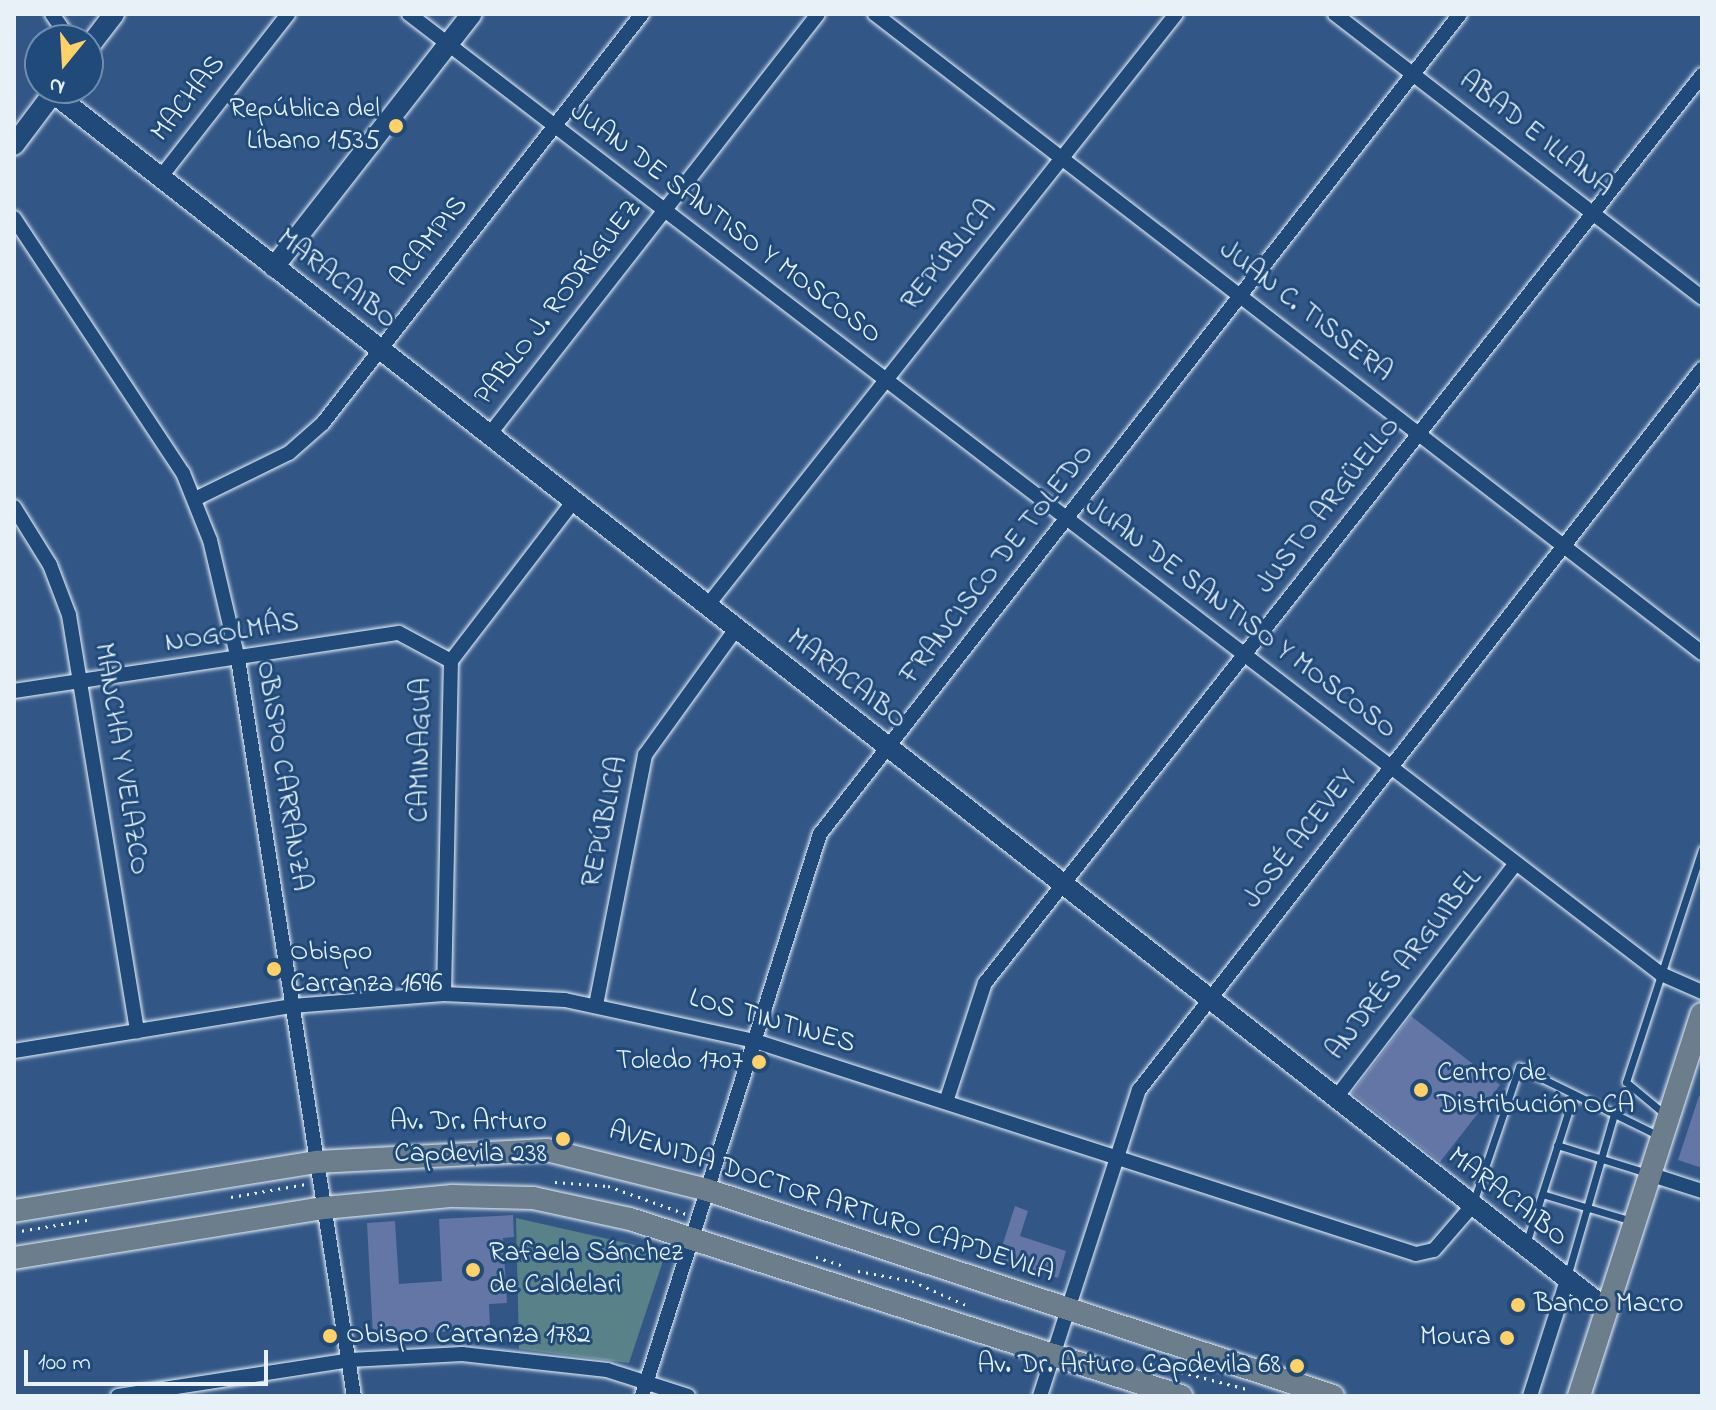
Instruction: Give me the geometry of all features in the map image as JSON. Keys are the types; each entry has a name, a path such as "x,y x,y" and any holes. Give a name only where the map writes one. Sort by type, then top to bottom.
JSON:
{"main road":[{"path":"274,267 472,14"},
{"path":"14,145 45,104"},
{"name":"MARACAIBO","path":"72,104 160,178 379,350 1606,1309"},
{"path":"1579,1396 1702,1014"},
{"name":"AVENIDA DOCTOR ARTURO CAPDEVILA","path":"14,1211 318,1170 547,1150 707,1190 1067,1311 1333,1396"},
{"path":"14,1258 324,1208 508,1196 576,1205 696,1229 1053,1355 1181,1396"}],"street":[{"name":"MACHAS","path":"160,178 288,14"},
{"name":"JUAN DE SANTISO Y MOSCOSO","path":"409,14 1661,974 1702,992"},
{"name":"ACAMPIS","path":"195,499 297,447 379,350 642,14"},
{"name":"PABLO J. RODRÍGUEZ","path":"489,435 818,14"},
{"name":"JUAN C. TISSERA","path":"875,14 1244,296 1702,653"},
{"name":"REPÚBLICA","path":"707,606 1176,14"},
{"name":"ABAD E ILLANA","path":"1335,14 1702,298"},
{"name":"FRANCISCO DE TOLEDO","path":"644,1389 755,1041 809,856 887,748 1244,296 1460,14"},
{"name":"JUSTO ARGÜELLO","path":"946,1102 977,995 1702,75"},
{"name":"OBISPO CARRANZA","path":"14,218 195,499 238,659 354,1396"},
{"name":"JOSÉ ACEVEY","path":"1040,1396 1139,1090 1702,369"},
{"name":"CAMINAGUA","path":"444,994 451,661 573,502"},
{"name":"MANCHA Y VELAZCO","path":"14,507 59,588 83,683 137,1031"},
{"name":"REPÚBLICA","path":"596,1005 645,755 736,629"},
{"name":"NOGOLMÁS","path":"14,691 399,633 451,661"},
{"name":"ANDRÉS ARGUIBEL","path":"1335,1099 1516,863"},
{"name":"LOS TINTINES","path":"14,1051 292,1006 444,994 596,1005 755,1041 1416,1254 1434,1250 1472,1206"},
{"path":"1649,1174 1702,1191"},
{"path":"1530,1396 1567,1280"},
{"path":"118,1396 187,1390 350,1360 514,1356 644,1389 688,1396"}],"lane":[{"path":"1665,1127 1626,1082 1702,849"},
{"path":"1472,1206 1519,1067 1614,1114 1665,1127"},
{"path":"1525,1247 1574,1094"},
{"path":"1567,1280 1614,1114"},
{"path":"1557,1145 1649,1174"},
{"path":"1542,1194 1633,1222"}],"path":[{"path":"228,1197 318,1170"},
{"path":"548,1181 608,1186 696,1229"},
{"path":"14,1232 103,1217"},
{"path":"801,1258 912,1281 971,1308"},
{"path":"1147,1364 1259,1392"}],"green space":[{"path":"516,1218 666,1252 629,1363 519,1349"}],"building":[{"name":"Centro de Distribución OCA","path":"1411,1016 1500,1085 1440,1162 1352,1093"},
{"path":"1699,1096 1702,1096 1702,1168 1678,1160"},
{"path":"1015,1206 1028,1211 1020,1236 1066,1251 1058,1278 998,1259"},
{"name":"Rafaela Sánchez de Caldelari","path":"513,1215 514,1237 503,1238 507,1303 489,1304 490,1329 373,1336 367,1223 395,1221 399,1284 442,1281 439,1219"}],"place":[{"name":"República del Líbano 1535","path":"396,126"},
{"name":"Obispo Carranza 1696","path":"274,969"},
{"name":"Toledo 1707","path":"759,1062"},
{"name":"Centro de Distribución OCA","path":"1421,1090"},
{"name":"Av. Dr. Arturo Capdevila 238","path":"563,1139"},
{"name":"Rafaela Sánchez de Caldelari","path":"473,1270"},
{"name":"Banco Macro","path":"1518,1305"},
{"name":"Obispo Carranza 1782","path":"330,1336"},
{"name":"Moura","path":"1507,1338"},
{"name":"Av. Dr. Arturo Capdevila 68","path":"1297,1366"}]}
